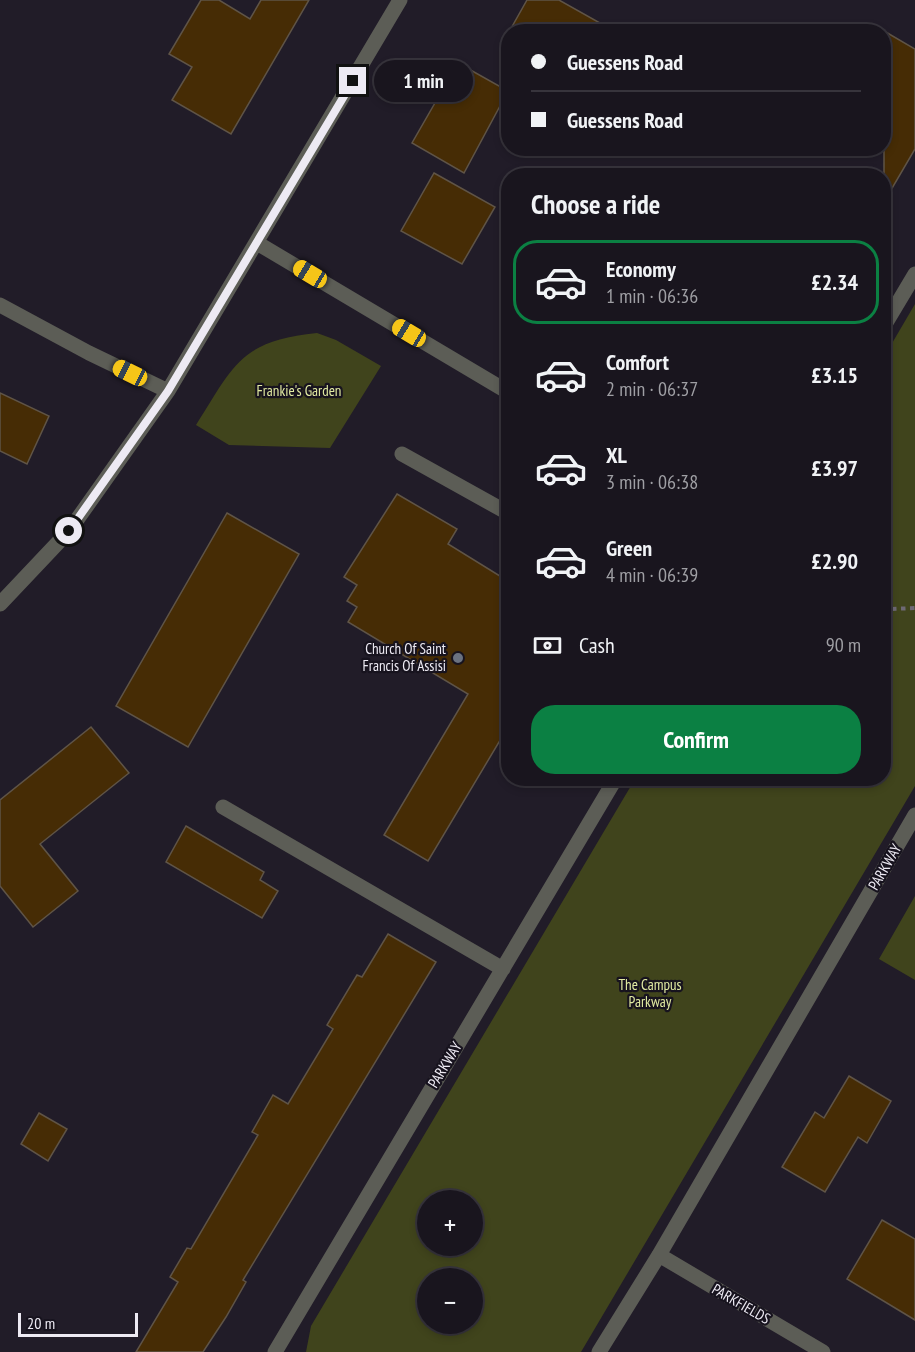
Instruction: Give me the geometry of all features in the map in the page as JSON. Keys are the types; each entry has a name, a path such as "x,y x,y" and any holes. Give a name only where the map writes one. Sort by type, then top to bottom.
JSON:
{"street":[{"path":"0,604 69,531 168,391 400,0"},
{"path":"257,243 501,388"},
{"path":"891,314 915,274"},
{"path":"0,305 89,354 168,391"},
{"path":"402,454 501,509"},
{"name":"PARKWAY","path":"275,1352 611,786"},
{"path":"223,807 503,969"},
{"name":"PARKWAY","path":"599,1352 915,815"},
{"name":"PARKFIELDS","path":"658,1255 823,1352"}],"path":[{"path":"891,606 891,614"},
{"path":"892,609 915,608"}],"green space":[{"name":"The Campus Parkway","path":"915,304 915,786 581,1352 306,1352 311,1326 631,786 891,786 891,345"},
{"name":"Frankie's Garden","path":"317,333 336,340 381,366 330,448 229,445 196,425 231,372 255,350 271,342"},
{"path":"915,896 915,980 879,959"}],"building":[{"path":"201,0 219,0 250,19 261,0 309,0 231,134 172,100 192,67 169,54"},
{"path":"527,0 559,0 602,24 514,24"},
{"path":"891,35 915,49 915,149 891,190 891,168 884,168 884,156 891,156"},
{"path":"458,63 501,87 501,104 464,173 412,143"},
{"path":"434,173 495,207 462,264 401,231"},
{"path":"0,393 49,416 27,464 0,451"},
{"name":"Church Of Saint Francis Of Assisi","path":"397,494 457,529 448,544 501,577 501,739 428,861 384,835 468,694 348,622 357,607 347,601 357,585 344,577"},
{"path":"227,513 299,554 188,747 116,706"},
{"path":"91,727 129,773 40,844 78,891 33,927 0,886 0,800"},
{"path":"186,826 264,872 260,880 278,891 262,918 166,862"},
{"path":"388,934 436,962 243,1280 246,1282 226,1317 203,1352 136,1352 178,1282 170,1277 187,1248 191,1249 258,1135 252,1132 273,1095 288,1104 333,1029 327,1025 357,975 362,977"},
{"path":"849,1076 891,1101 867,1143 858,1137 825,1192 782,1167 815,1112 824,1118"},
{"path":"39,1113 67,1129 48,1161 21,1144"},
{"path":"882,1220 915,1239 915,1320 847,1279"}],"place":[{"name":"Church Of Saint Francis Of Assisi","path":"458,658"}],"route":[{"path":"69,531 168,391 353,81"}]}
